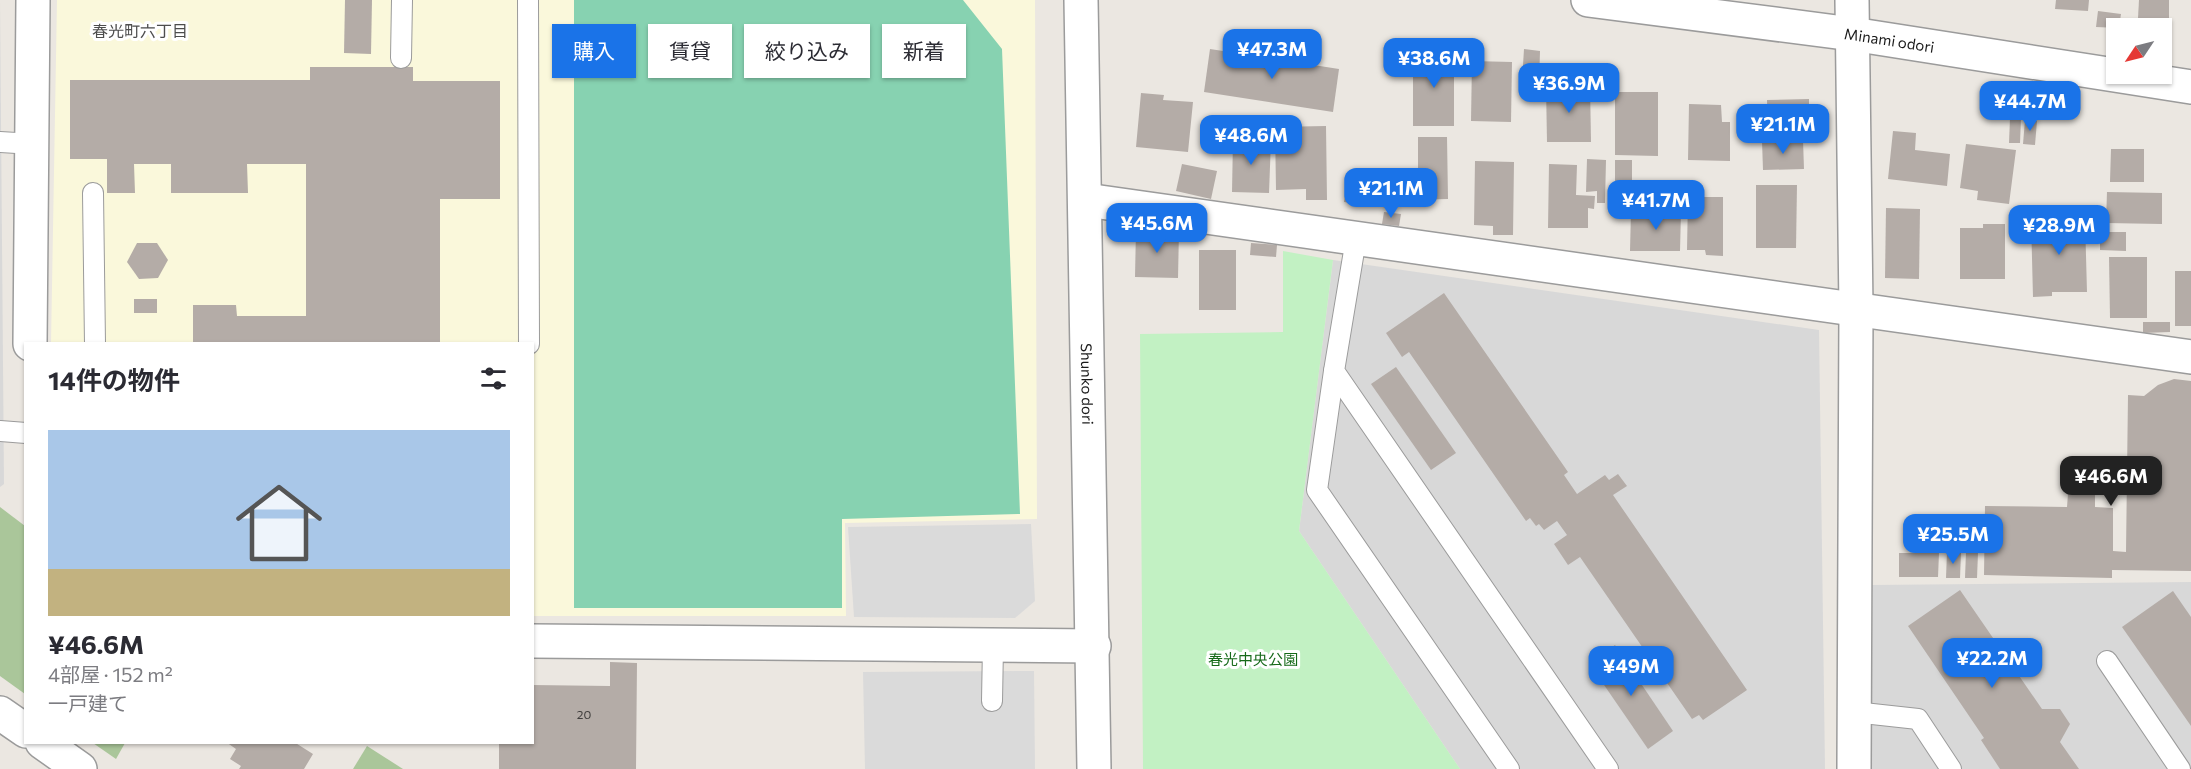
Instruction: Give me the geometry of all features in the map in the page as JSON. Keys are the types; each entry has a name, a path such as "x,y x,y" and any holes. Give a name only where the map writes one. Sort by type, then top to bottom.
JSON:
{"street":[{"path":"30,342 33,0"},
{"name":"Shunko dori","path":"1081,0 1094,646 1094,769"},
{"name":"Minami odori","path":"1587,0 1852,34 2191,87"},
{"path":"1852,0 1856,309 1854,769"},
{"path":"1086,200 2191,357"},
{"path":"534,641 1094,646"},
{"path":"0,713 24,730"},
{"path":"45,744 80,769"}],"lane":[{"path":"401,58 402,0"},
{"path":"528,0 529,342"},
{"path":"0,142 33,144"},
{"path":"93,194 95,342"},
{"path":"1356,238 1317,490 1509,769"},
{"path":"1334,371 1608,769"},
{"path":"0,431 24,433"},
{"path":"992,701 993,646"},
{"path":"2107,661 2180,769"},
{"path":"1854,712 1918,719 1951,769"}],"shaded area":[{"path":"0,0 4,484 0,487"},
{"path":"57,0 1035,0 1037,519 845,523 846,616 534,616 534,342 51,342"},
{"path":"1333,260 1819,330 1825,769 1460,769 1299,531"},
{"path":"1031,524 1035,601 1015,618 854,617 848,527"},
{"path":"2191,582 2191,769 1872,769 1871,585"},
{"path":"1034,671 1035,769 865,769 863,672"}],"green space":[{"path":"574,0 963,0 1002,49 1020,514 842,519 842,608 574,608 574,78 636,78 636,24 574,24"},
{"name":"春光中央公園","path":"1283,251 1333,260 1299,531 1460,769 1143,769 1140,334 1283,332"},
{"path":"0,507 24,525 24,693 0,676"},
{"path":"94,744 124,744 116,759"},
{"path":"367,746 403,769 353,769"}],"building":[{"path":"345,0 372,0 371,54 344,53"},
{"path":"2056,0 2089,0 2088,11 2055,9"},
{"path":"2139,0 2169,0 2169,18 2138,18"},
{"path":"2098,11 2121,14 2120,18 2106,18 2106,27 2096,27"},
{"path":"1210,49 1339,69 1333,112 1204,92"},
{"path":"1524,49 1540,51 1539,83 1522,82"},
{"path":"1413,52 1454,52 1454,126 1413,126"},
{"path":"1472,61 1512,62 1511,122 1471,121"},
{"path":"310,67 413,67 413,81 500,81 500,199 440,199 440,342 193,342 193,305 236,305 237,316 306,316 306,164 247,164 248,193 171,193 171,164 134,164 135,193 107,193 107,159 70,159 70,80 310,80"},
{"path":"1590,85 1591,142 1547,142 1546,86"},
{"path":"1615,92 1658,92 1658,156 1615,155"},
{"path":"1141,93 1164,95 1163,100 1193,102 1188,152 1136,147"},
{"path":"1809,99 1809,116 1804,117 1805,134 1768,135 1767,100"},
{"path":"1689,104 1721,105 1722,122 1730,122 1730,161 1688,160"},
{"path":"2010,118 2021,118 2020,143 2009,143"},
{"path":"2025,120 2037,121 2035,145 2023,144"},
{"path":"1326,126 1327,200 1306,200 1306,189 1276,190 1275,127"},
{"path":"1893,131 1916,133 1915,150 1950,154 1947,186 1888,179"},
{"path":"1418,137 1447,137 1448,199 1408,200 1408,171 1418,171"},
{"path":"1233,139 1271,140 1269,193 1232,192"},
{"path":"1803,140 1804,169 1763,170 1762,141"},
{"path":"1966,144 2016,150 2009,204 1977,200 1978,191 1960,188"},
{"path":"2111,149 2144,149 2144,182 2110,182"},
{"path":"1587,159 1606,160 1605,203 1597,203 1597,191 1586,192"},
{"path":"1615,160 1632,160 1632,204 1615,204"},
{"path":"1475,161 1514,162 1513,235 1493,235 1493,226 1474,225"},
{"path":"1182,164 1217,171 1211,199 1176,191"},
{"path":"1549,164 1577,165 1576,195 1595,196 1594,209 1588,208 1588,228 1548,228"},
{"path":"1348,173 1370,177 1365,205 1344,202"},
{"path":"1375,175 1399,179 1395,209 1370,205"},
{"path":"1756,185 1797,185 1796,248 1756,248"},
{"path":"2107,192 2162,193 2162,224 2106,223"},
{"path":"1688,197 1723,197 1723,256 1706,255 1705,250 1687,250"},
{"path":"1886,208 1920,209 1919,279 1885,278"},
{"path":"1631,211 1681,211 1680,251 1630,251"},
{"path":"1384,212 1401,214 1399,226 1382,224"},
{"path":"2031,219 2085,219 2087,292 2052,292 2052,296 2033,297"},
{"path":"1983,224 2005,224 2005,279 1960,279 1960,228 1983,228"},
{"path":"1136,230 1179,231 1178,278 1135,277"},
{"path":"2100,232 2126,232 2126,251 2100,250"},
{"path":"137,243 157,243 168,260 158,278 139,279 127,262"},
{"path":"1251,243 1277,245 1276,257 1250,255"},
{"path":"1199,250 1236,250 1236,310 1199,310"},
{"path":"2109,257 2147,257 2147,318 2110,318"},
{"path":"2175,271 2191,271 2191,326 2175,326"},
{"path":"1444,293 1568,472 1564,475 1577,494 1605,475 1609,480 1618,474 1627,486 1613,495 1747,690 1703,720 1699,715 1692,719 1580,557 1568,565 1554,544 1567,535 1557,521 1544,530 1539,524 1536,526 1530,518 1526,521 1409,352 1402,357 1386,333"},
{"path":"134,299 157,299 157,313 134,313"},
{"path":"2143,322 2170,322 2170,332 2143,333"},
{"path":"1396,367 1456,453 1431,470 1371,384"},
{"path":"2174,379 2191,381 2191,571 2112,570 2112,578 1984,575 1985,506 2067,507 2068,494 2095,495 2095,507 2113,508 2113,551 2126,552 2128,395 2144,396 2158,385"},
{"path":"1947,552 1961,553 1960,578 1946,578"},
{"path":"1966,552 1978,553 1977,578 1965,578"},
{"path":"1899,553 1939,553 1938,577 1899,577"},
{"path":"1960,590 2042,709 2060,709 2070,724 2060,742 2079,769 2000,769 1981,740 1984,738 1908,626"},
{"path":"2173,591 2191,617 2191,726 2122,627"},
{"path":"1615,645 1673,731 1648,749 1589,663"},
{"path":"610,662 637,663 636,769 499,769 499,744 534,744 534,685 610,686"},
{"path":"229,744 297,744 313,754 304,769 239,769 241,766 230,759 236,749"}],"district":[{"name":"春光町六丁目","path":"140,30"}]}
